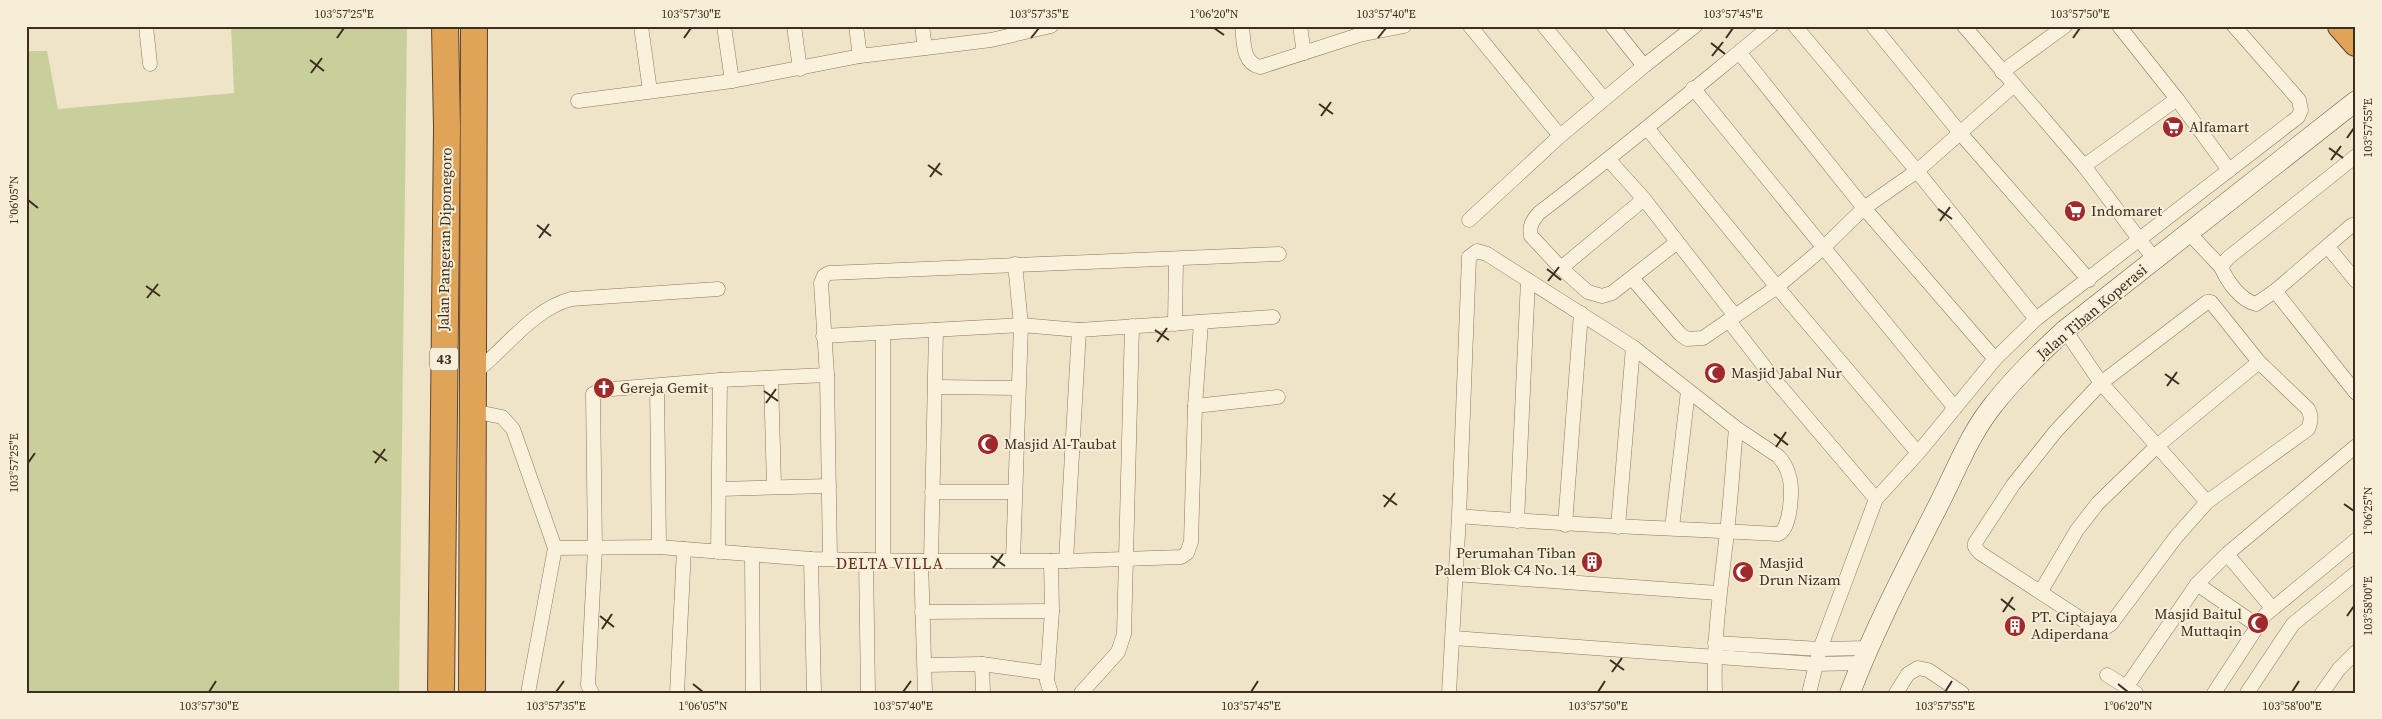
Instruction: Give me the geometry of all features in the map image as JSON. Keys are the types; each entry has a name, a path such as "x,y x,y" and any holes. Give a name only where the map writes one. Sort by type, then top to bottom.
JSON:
{"highway":[{"name":"Jalan Pangeran Diponegoro","path":"441,683 447,127 445,26"},
{"name":"Jalan Pangeran Diponegoro","path":"472,682 474,26"},
{"path":"2341,26 2356,43"},
{"path":"447,127 473,132"},
{"path":"441,683 472,682"}],"street":[{"path":"146,26 150,64"},
{"path":"641,26 650,91"},
{"path":"724,26 732,81"},
{"path":"794,26 800,69"},
{"path":"856,26 860,56"},
{"path":"922,26 925,48"},
{"path":"578,100 732,81 860,56 925,48 990,33 1051,26"},
{"path":"1242,26 1247,60 1252,65 1260,67 1304,53 1358,31 1404,26"},
{"path":"1300,26 1304,53"},
{"path":"1470,26 1560,136"},
{"path":"1544,26 1604,99"},
{"path":"1612,26 1644,66"},
{"path":"1676,243 1612,294 1597,295 1588,292 1561,268 1531,236 1531,222 1539,213 1609,160 1693,88 1771,26"},
{"path":"1795,26 1917,171 2036,319"},
{"path":"1873,26 1961,134 2089,280"},
{"path":"1964,26 2013,86 2084,166 2155,260"},
{"path":"2002,72 2065,26"},
{"path":"2118,26 2177,99 2229,170"},
{"path":"1809,693 1820,649 1876,499 1918,453 1995,359 2036,319 2140,241 2229,170 2292,124 2301,110 2299,100 2234,26"},
{"path":"1470,220 1560,136 1694,27"},
{"path":"1738,52 1864,208 1995,359"},
{"path":"1632,278 1680,334 1687,339 1703,338 1777,287 1823,248 1864,208 1917,171 2013,86"},
{"path":"1693,88 1955,408"},
{"path":"2084,166 2177,99"},
{"name":"Jalan Tiban Koperasi","path":"1850,693 1865,656 1974,436 1993,405 2029,365 2065,330 2356,101"},
{"path":"1647,128 1777,287 1918,453"},
{"path":"2221,267 2228,258 2356,156"},
{"path":"1609,160 1644,199 1774,379 1876,499"},
{"path":"1561,268 1644,199"},
{"path":"2189,233 2221,267 2234,288 2245,299 2256,304 2275,291 2352,225"},
{"path":"2328,247 2356,282"},
{"path":"1450,693 1469,257 1477,251 1483,252 1634,348 1736,428 1784,462 1790,479 1788,518 1785,529 1778,534 1672,528 1565,525 1459,516"},
{"path":"830,558 826,375 821,283 824,276 829,273 1015,264 1279,254"},
{"path":"1175,324 1176,259"},
{"path":"1013,560 1021,325 1015,264"},
{"path":"1517,521 1528,280"},
{"path":"473,374 542,311 558,302 572,299 718,288"},
{"path":"2275,291 2356,393"},
{"path":"2207,302 2211,302 2259,362 2308,409 2312,416 2308,429 2207,502 2176,537 2106,628 2102,630 2095,628 2041,590 1980,553 1975,547 1975,543 2013,484 2056,431 2101,383 2207,302"},
{"path":"1565,525 1581,313"},
{"path":"823,336 1021,325 1079,330 1273,317"},
{"path":"555,548 659,547 811,559 926,561 1013,560 1066,562 1181,557 1189,549 1195,406 1201,323"},
{"path":"1081,693 1110,662 1122,644 1127,559 1132,326"},
{"path":"924,693 925,665 922,612 932,492 936,330"},
{"path":"1066,562 1079,330"},
{"path":"2065,330 2101,383 2207,502"},
{"path":"883,334 883,559"},
{"path":"1618,527 1634,348"},
{"path":"2041,590 2088,514 2156,446 2259,362"},
{"path":"592,693 588,685 595,549 593,394 600,390 720,380 826,375"},
{"path":"772,378 774,486"},
{"path":"718,552 720,380"},
{"path":"657,386 659,547"},
{"path":"936,387 1018,388"},
{"path":"1672,528 1688,391"},
{"path":"1195,406 1278,397"},
{"path":"473,411 502,416 513,429 555,548 528,693"},
{"path":"1715,693 1714,650 1718,593 1727,531 1736,428"},
{"path":"2107,675 2131,689 2197,584 2227,554 2356,446"},
{"path":"720,489 774,486 829,486"},
{"path":"932,492 1014,492"},
{"path":"2214,693 2272,608 2356,540"},
{"path":"677,693 684,549"},
{"path":"2227,554 2272,608"},
{"path":"752,555 753,693"},
{"path":"811,559 814,693"},
{"path":"866,560 868,693"},
{"path":"1051,561 1052,611 1047,673 1047,687 1051,693"},
{"path":"2247,693 2293,624 2356,573"},
{"path":"1454,574 1718,593"},
{"path":"2197,584 2258,626"},
{"path":"922,612 1052,611"},
{"path":"1453,638 1714,650 1820,649 1865,656"},
{"path":"1714,650 1815,664 1865,656"},
{"path":"2322,693 2339,669 2356,652"},
{"path":"925,665 982,664 1047,673"},
{"path":"982,664 983,693"},
{"path":"1896,693 1908,674 1918,668 1928,670 1962,693"}],"green space":[{"path":"231,26 407,26 399,693 26,693 26,51 47,51 58,109 234,93"}],"place":[{"name":"Alfamart","path":"2173,127"},
{"name":"Indomaret","path":"2075,211"},
{"name":"Masjid Jabal Nur","path":"1715,373"},
{"name":"Gereja Gemit","path":"604,388"},
{"name":"Masjid Al-Taubat","path":"988,444"},
{"name":"Perumahan Tiban Palem Blok C4 No. 14","path":"1592,562"},
{"name":"Masjid Drun Nizam","path":"1743,572"},
{"name":"Masjid Baitul Muttaqin","path":"2258,623"},
{"name":"PT. Ciptajaya Adiperdana","path":"2015,626"}],"district":[{"name":"DELTA VILLA","path":"890,563"}]}
